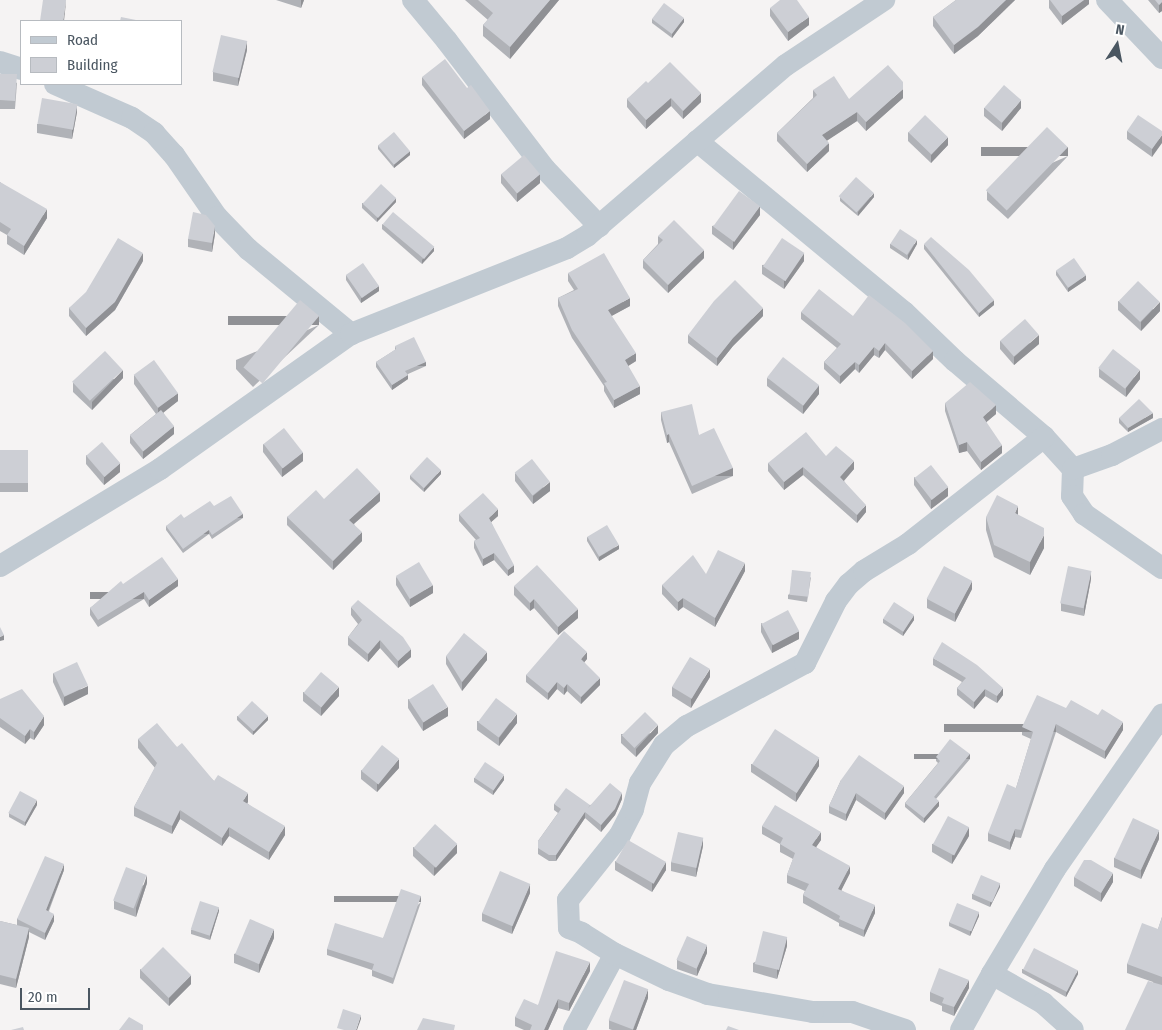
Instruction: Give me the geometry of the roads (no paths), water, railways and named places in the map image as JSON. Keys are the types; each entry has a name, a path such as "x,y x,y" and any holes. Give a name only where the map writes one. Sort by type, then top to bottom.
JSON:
{"street":[{"path":"413,0 448,41 545,169 599,226"},
{"path":"0,566 160,469 351,334 567,248 599,226 793,60 884,0"},
{"path":"1107,0 1162,58"},
{"path":"0,62 20,69"},
{"path":"58,85 132,118 154,133 174,155 217,218 248,249 351,334"},
{"path":"697,141 904,312 955,360 1044,437 1073,469 1072,496 1084,514 1162,568"},
{"path":"1073,469 1112,455 1162,429"},
{"path":"905,1030 852,1012 813,1012 708,994 669,980 615,954 582,933 569,928 568,900 620,835 633,809 640,783 664,745 687,726 805,663 836,600 849,584 864,571 908,544 1044,437"},
{"path":"961,1030 1055,869 1162,715"},
{"path":"574,1030 615,954"},
{"path":"992,974 1043,1003 1073,1030"}]}
